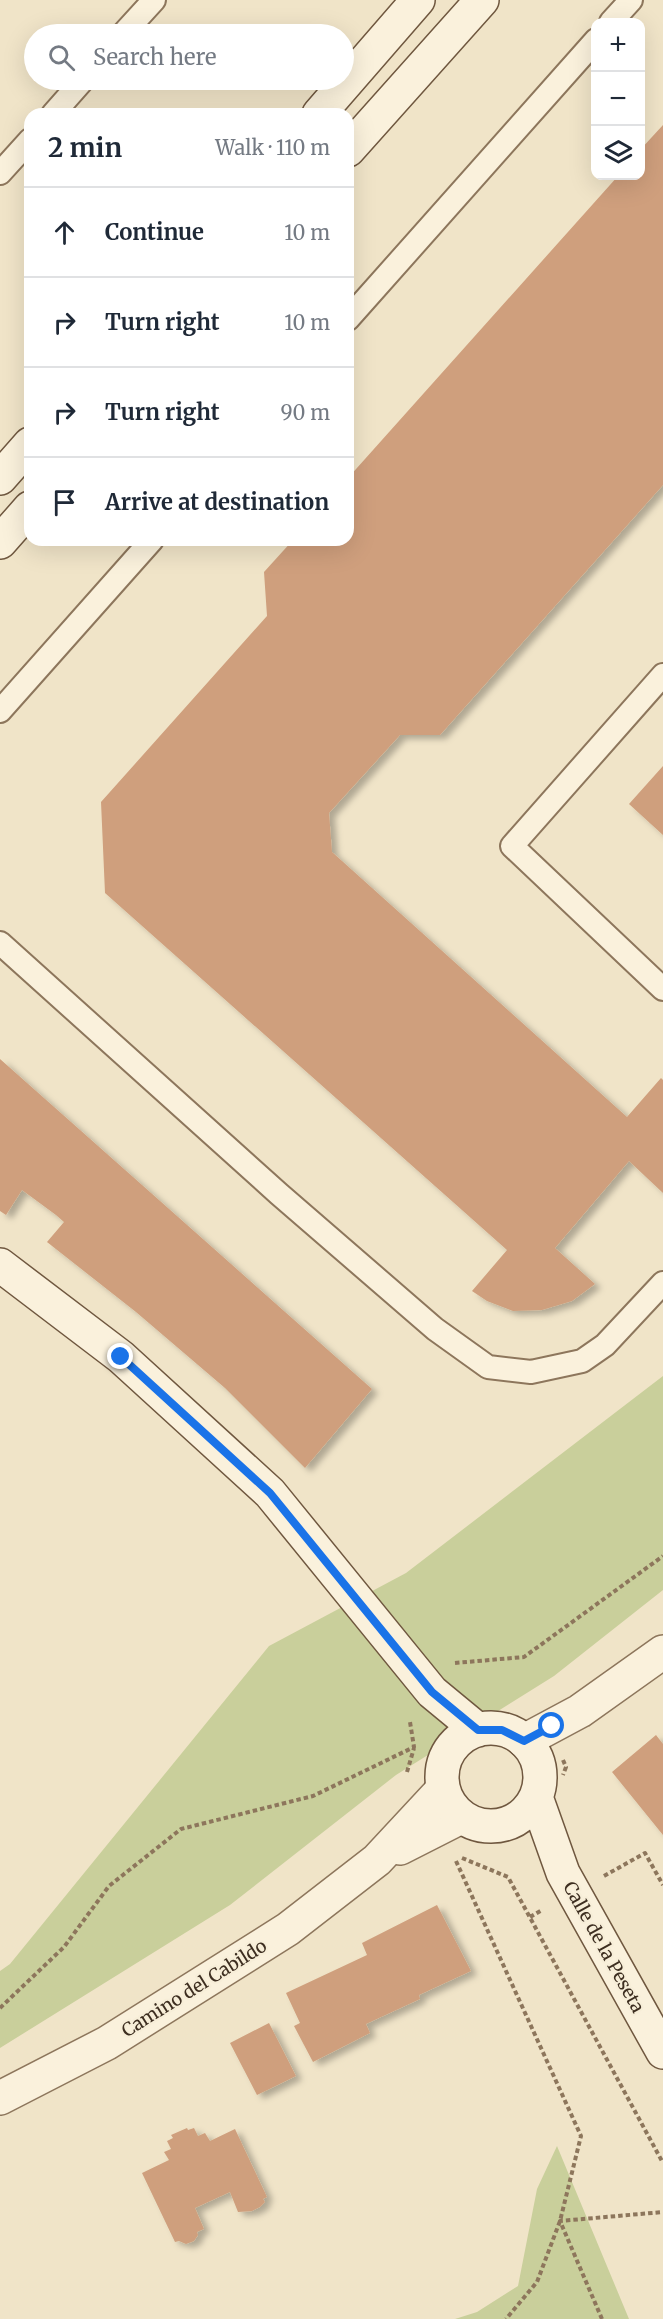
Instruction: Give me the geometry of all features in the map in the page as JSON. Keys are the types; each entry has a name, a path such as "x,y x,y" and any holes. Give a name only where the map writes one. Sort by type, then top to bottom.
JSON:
{"main road":[{"path":"354,74 418,0"},
{"path":"354,143 482,0"},
{"path":"324,108 340,90"},
{"path":"0,478 24,451"},
{"path":"0,542 24,515"},
{"path":"0,1265 121,1357 270,1493 427,1687 478,1730"},
{"path":"530,1749 663,1652"},
{"path":"427,1687 451,1749"},
{"path":"478,1730 502,1730 530,1749 540,1770 536,1797 520,1818 507,1824 484,1826 461,1817 450,1804 443,1789 442,1775 451,1749 463,1737 478,1730"},
{"name":"Camino del Cabildo","path":"0,2098 107,2043 288,1929 377,1860 443,1789"},
{"name":"Calle de la Peseta","path":"536,1797 562,1873 663,2052"},
{"name":"Camino del Cabildo","path":"377,1860 461,1817"},
{"name":"Calle de la Peseta","path":"507,1824 562,1873"}],"lane":[{"path":"132,24 154,0"},
{"path":"615,18 632,0"},
{"path":"354,312 591,46"},
{"path":"58,108 74,90"},
{"path":"0,173 24,147"},
{"path":"0,711 147,546"},
{"path":"663,675 512,846 663,989"},
{"path":"0,943 279,1194 435,1329 488,1367 531,1372 582,1361 605,1345 663,1283"}],"path":[{"path":"0,2008 64,1947 109,1886 180,1829 313,1796 414,1747 404,1695 427,1687 443,1664 524,1657 663,1556"},
{"path":"600,1877 645,1853 663,1886"},
{"path":"506,2319 537,2282 560,2221 581,2136 453,1854 508,1877 663,2163"},
{"path":"560,2221 663,2212"},
{"path":"560,2221 602,2319"}],"green space":[{"path":"663,1376 663,1590 554,1676 396,1775 230,1905 0,2048 0,1971 10,1964 269,1646 406,1573"},
{"path":"557,2146 629,2319 455,2319 477,2312 518,2286 537,2189"}],"building":[{"path":"663,125 663,485 440,735 400,735 329,813 332,852 627,1117 661,1078 663,1080 663,1193 629,1161 555,1248 595,1284 572,1301 542,1310 513,1311 487,1301 472,1291 507,1250 105,893 101,802 267,616 264,572 288,546 354,546 354,471 614,180 645,180 645,145"},
{"path":"663,766 663,835 629,804"},
{"path":"0,1059 372,1389 305,1468 225,1388 136,1312 47,1242 64,1222 56,1215 22,1190 6,1215 0,1211"},
{"path":"656,1735 663,1744 663,1835 612,1772"},
{"path":"437,1905 471,1971 419,1995 420,1999 366,2024 370,2033 313,2062 294,2026 300,2023 286,1993 367,1955 362,1943"},
{"path":"269,2023 296,2076 257,2095 230,2043"},
{"path":"187,2128 188,2130 194,2128 198,2136 205,2133 210,2141 235,2129 267,2197 263,2199 265,2202 260,2207 252,2211 238,2212 230,2192 195,2208 204,2229 197,2232 198,2235 194,2241 186,2244 175,2242 142,2173 169,2160 164,2152 171,2149 167,2141 173,2138 171,2135"}],"route":[{"path":"121,1357 270,1493 432,1692 478,1730 490,1728 502,1730 524,1741 552,1726"}]}
